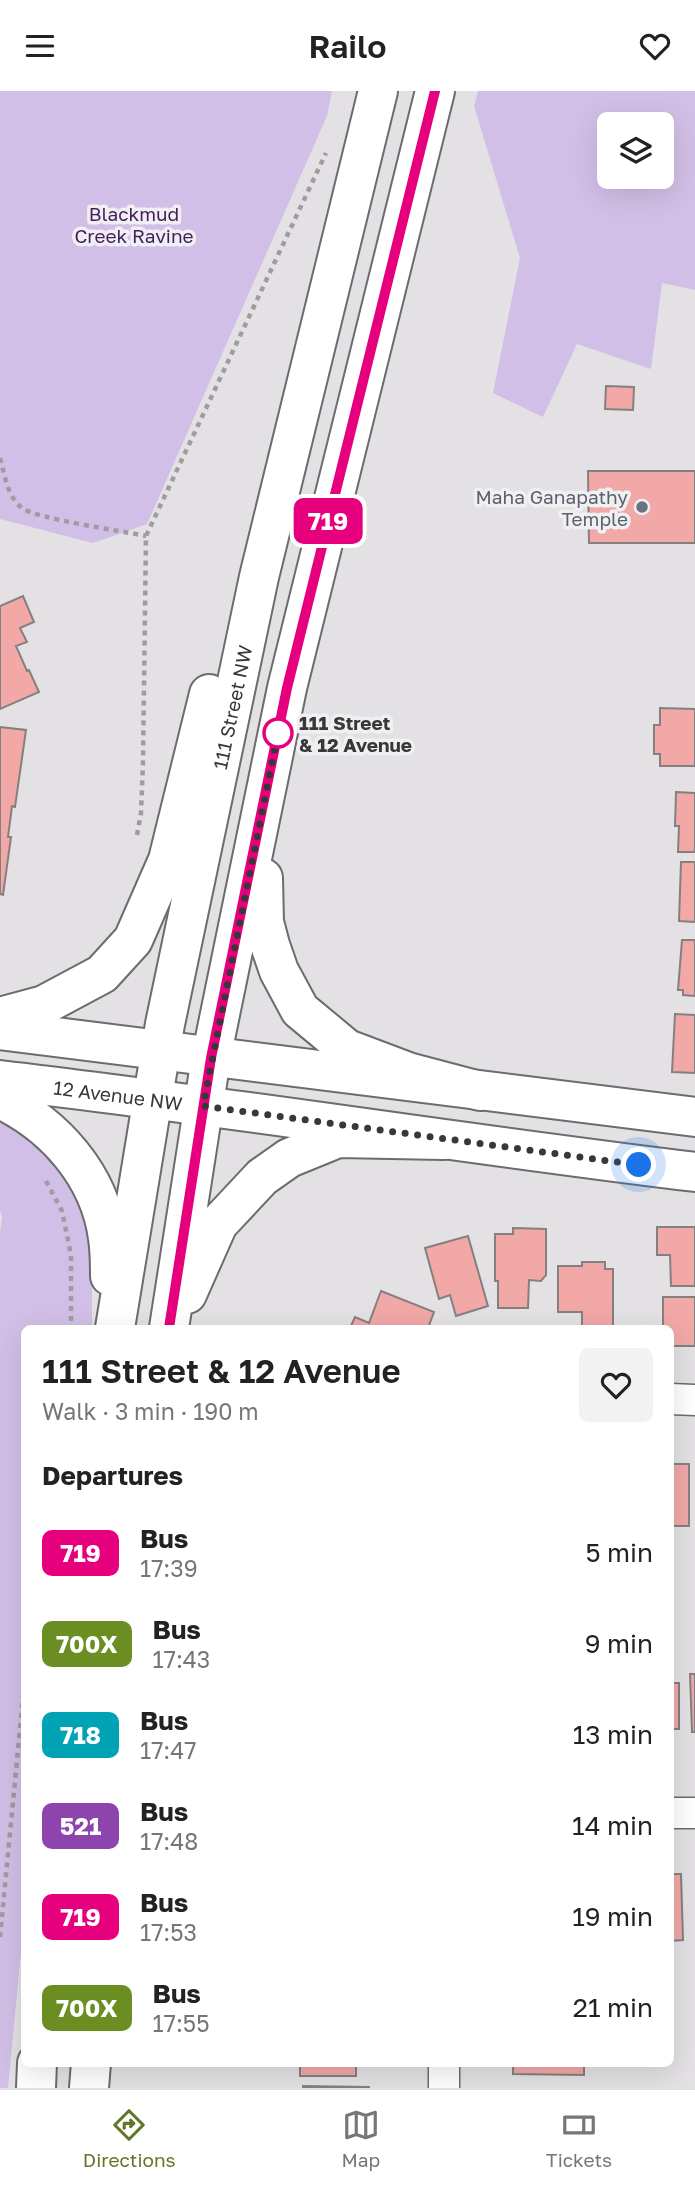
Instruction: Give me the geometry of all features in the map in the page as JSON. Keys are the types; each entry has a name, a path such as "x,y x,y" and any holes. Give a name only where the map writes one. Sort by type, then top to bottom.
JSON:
{"main road":[{"name":"111 Street NW","path":"114,1325 160,1050 259,577 378,91"},
{"path":"170,1325 211,1058 287,688 435,91"},
{"path":"0,1017 44,1005 103,974 133,940 168,860 213,676 259,577"},
{"path":"261,818 264,922 279,971 300,1010 347,1049 408,1073 480,1091"},
{"path":"0,1030 695,1117"},
{"name":"12 Avenue NW","path":"0,1080 695,1172"},
{"path":"0,1099 37,1119 56,1137 86,1175 103,1216 108,1237 114,1325"},
{"path":"171,1325 218,1224 262,1177 289,1158 338,1138 443,1140"},
{"path":"36,2088 37,2067"},
{"path":"89,2088 91,2067"}],"street":[{"path":"674,1399 695,1399"},
{"path":"674,1814 695,1813"},
{"path":"444,2067 444,2088"}],"path":[{"path":"135,846 141,813 143,763 146,536 329,147"},
{"path":"0,458 9,491 23,509 43,516 146,536"},
{"path":"44,1177 62,1211 71,1255 71,1325"},
{"path":"0,1937 21,1719"}],"green space":[{"name":"Blackmud Creek Ravine","path":"0,91 332,91 327,116 147,524 93,543 0,519"},
{"path":"478,91 695,91 695,290 662,283 651,369 577,344 543,417 493,393 520,258 474,106"},
{"path":"0,1117 22,1124 70,1172 92,1237 92,1325 21,1325 21,1951 8,2088 0,2088"}],"building":[{"path":"606,386 634,387 633,410 605,409"},
{"name":"Maha Ganapathy Temple","path":"588,471 695,471 695,543 589,543"},
{"path":"23,596 34,622 20,628 27,642 16,646 39,692 0,709 0,606"},
{"path":"660,708 695,709 695,766 660,766 660,754 654,754 654,725 660,725"},
{"path":"0,727 26,730 15,807 12,806 8,837 11,837 3,895 0,894"},
{"path":"676,792 695,793 695,852 678,852 679,826 675,826"},
{"path":"681,862 695,862 695,922 679,921"},
{"path":"682,940 695,940 695,996 683,995 683,990 678,990"},
{"path":"675,1014 695,1015 695,1073 672,1072"},
{"path":"657,1227 695,1227 695,1286 671,1286 670,1255 657,1255"},
{"path":"513,1228 546,1229 546,1275 541,1281 529,1280 528,1308 498,1308 495,1234 513,1234"},
{"path":"468,1236 488,1306 456,1316 450,1295 439,1299 425,1248"},
{"path":"582,1262 605,1262 605,1269 613,1269 613,1325 582,1325 582,1312 558,1312 558,1266 582,1266"},
{"path":"381,1291 434,1312 429,1325 351,1325 355,1317 369,1323"},
{"path":"663,1297 695,1297 695,1346 674,1346 674,1325 663,1325"},
{"path":"674,1464 689,1464 689,1526 674,1526"},
{"path":"690,1674 695,1674 695,1732 692,1732"},
{"path":"674,1683 679,1683 679,1729 674,1729"},
{"path":"674,1874 681,1874 683,1940 674,1941"},
{"path":"300,2067 356,2067 356,2076 300,2076"},
{"path":"513,2067 584,2067 584,2075 513,2074"},
{"path":"369,2087 369,2088 303,2088"}],"bus line":[{"name":"719","path":"169,1325 211,1058 287,688 435,91"}],"place":[{"name":"Maha Ganapathy Temple","path":"642,507"},
{"name":"111 Street & 12 Avenue","path":"278,733"}],"route":[{"path":"278,733 280,723 203,1106 639,1165"}]}
